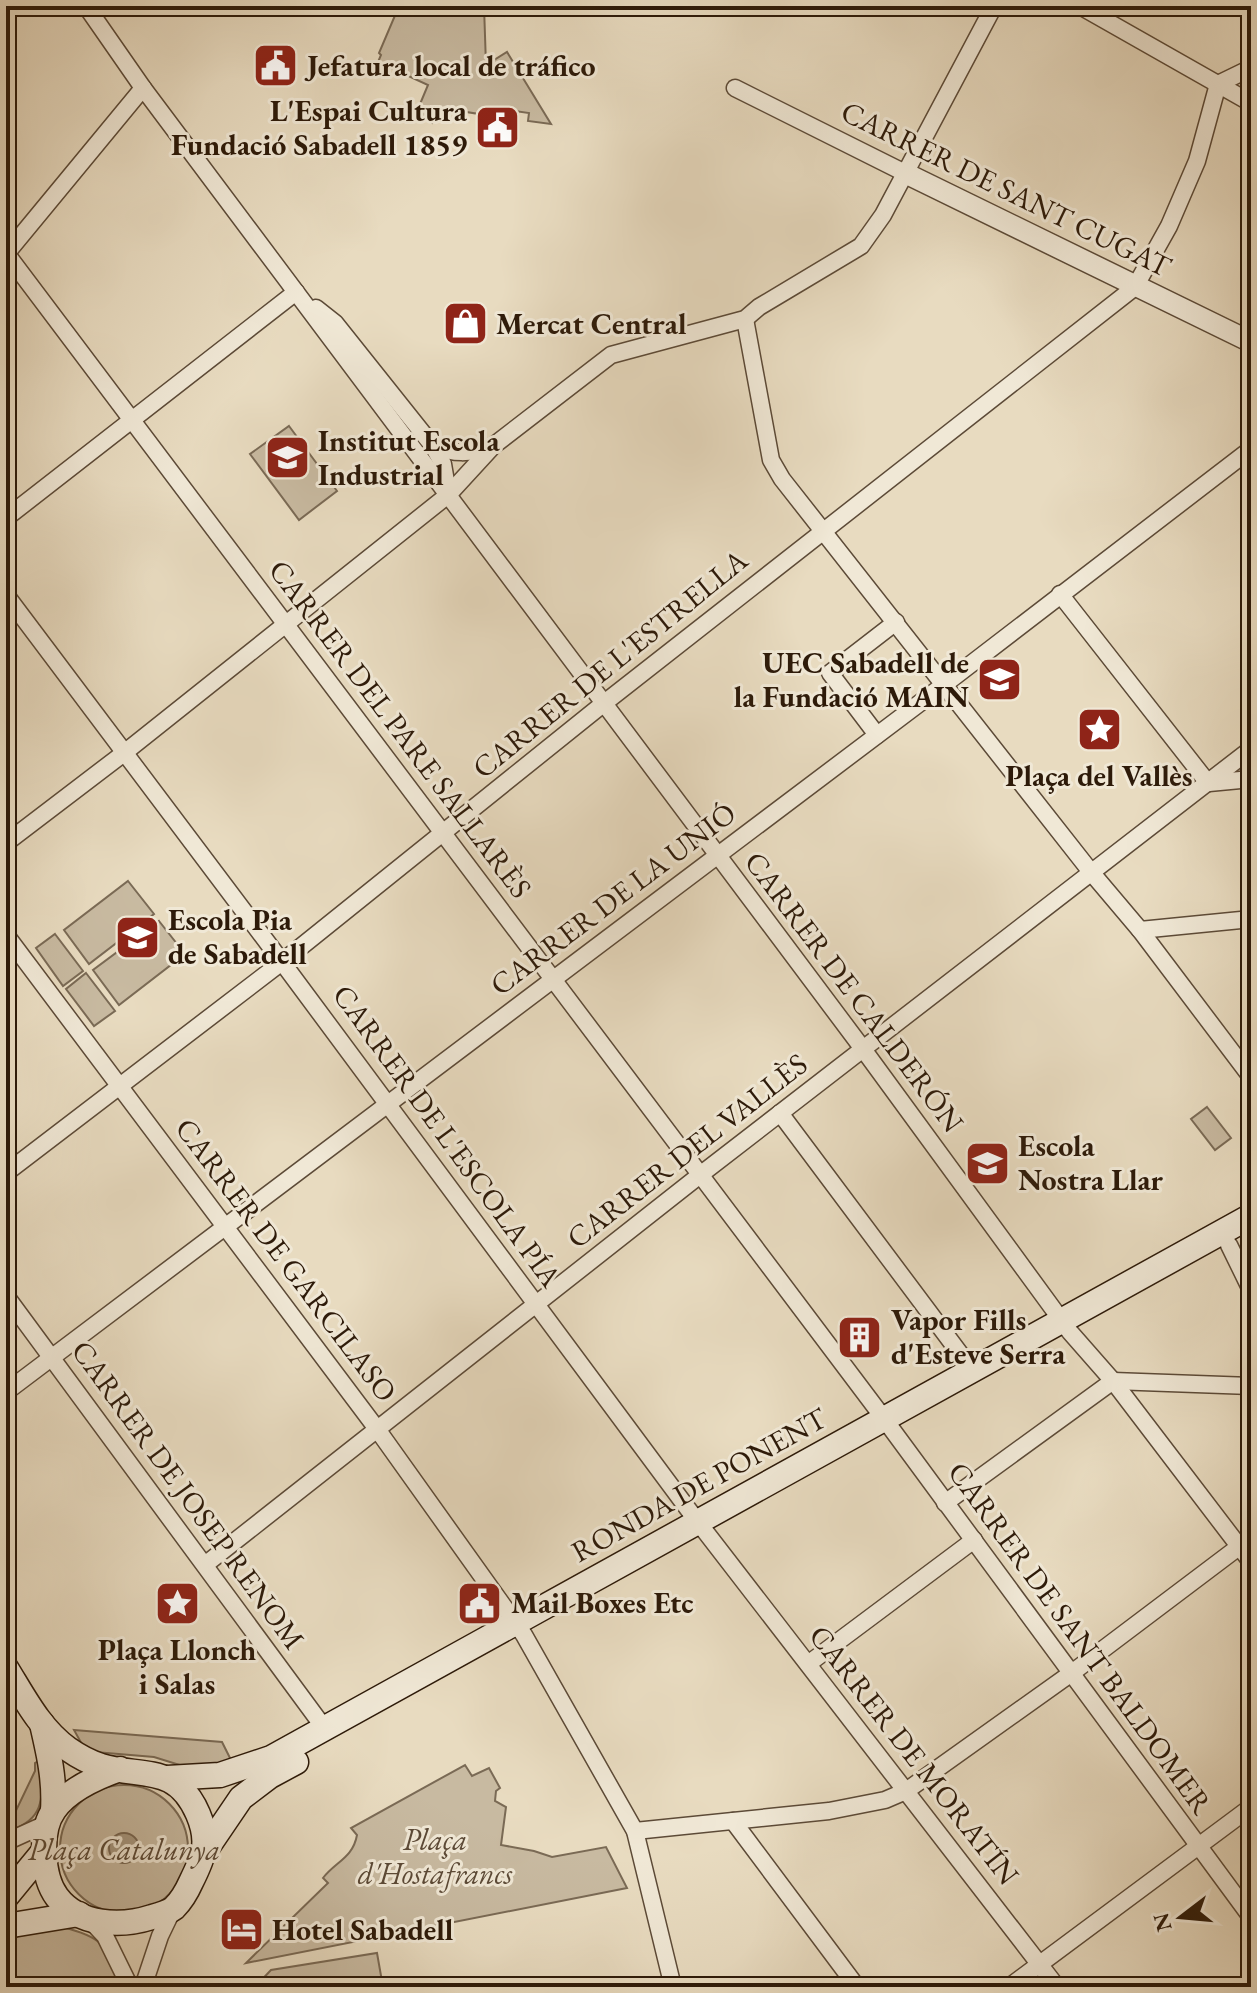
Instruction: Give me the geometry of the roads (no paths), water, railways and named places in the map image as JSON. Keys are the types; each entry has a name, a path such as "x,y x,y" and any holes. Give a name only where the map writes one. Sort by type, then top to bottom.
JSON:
{"main road":[{"name":"RONDA DE PONENT","path":"205,1851 241,1798 257,1784 520,1629 1066,1326 1251,1216"},
{"name":"RONDA DE PONENT","path":"889,1425 973,1371 1251,1233"},
{"name":"RONDA DE PONENT","path":"167,1778 220,1775 271,1758 520,1629"},
{"path":"6,1668 42,1724 79,1755 103,1767 144,1771 167,1778 185,1793 204,1830 205,1851 186,1891 173,1909 124,1924 105,1923 83,1915 58,1899 51,1887 43,1852 55,1788 42,1724"},
{"path":"51,1817 87,1783 120,1769"},
{"path":"6,1897 43,1852"},
{"path":"6,1926 83,1915"}],"street":[{"name":"CARRER DE CALDERÓN","path":"86,6 143,88 863,1049 1066,1326 1113,1381 1251,1562"},
{"path":"6,843 448,495 493,446 611,355 642,344 745,319 759,307 861,246 883,215 994,6"},
{"path":"1080,6 1251,103"},
{"path":"1135,287 1169,226 1197,161 1218,84 1251,68"},
{"path":"6,254 143,88"},
{"name":"CARRER DE SANT CUGAT","path":"735,88 1250,341"},
{"name":"CARRER DEL PARE SALLARÈS","path":"6,254 889,1425"},
{"name":"CARRER DE L'ESTRELLA","path":"6,1173 282,962 823,529 1135,287"},
{"name":"CARRER DE CALDERÓN","path":"296,292 335,323 433,446 443,464 448,495"},
{"path":"6,518 296,292"},
{"path":"745,319 771,460 782,479 1140,930 1251,1077"},
{"path":"433,446 451,453 474,452 493,446"},
{"name":"CARRER DE LA UNIÓ","path":"6,1392 945,684 1251,449"},
{"path":"1060,594 1208,783"},
{"name":"CARRER DE L'ESCOLA PÍA","path":"6,595 726,1558"},
{"path":"877,735 830,673 896,622"},
{"path":"1091,872 1251,749"},
{"path":"1208,783 1251,779"},
{"name":"CARRER DEL VALLÈS","path":"206,1564 1091,872"},
{"path":"1140,930 1251,919"},
{"name":"CARRER DE GARCILASO","path":"6,935 377,1429 520,1629 635,1831 673,1987"},
{"path":"780,1113 973,1371"},
{"path":"1229,1245 1251,1290"},
{"name":"CARRER DE JOSEP RENOM","path":"6,1296 325,1729"},
{"path":"945,1503 1113,1381 1251,1386"},
{"name":"CARRER DE SANT BALDOMER","path":"889,1425 1251,1917"},
{"path":"808,1664 974,1540"},
{"path":"635,1831 829,1811 885,1800 906,1791 1073,1672 1240,1546"},
{"name":"CARRER DE MORATÍN","path":"726,1558 1057,1987"},
{"path":"1009,1987 1251,1807"},
{"path":"6,1842 51,1817"},
{"path":"733,1821 857,1987"},
{"path":"143,1987 160,1936 173,1909"},
{"path":"83,1915 105,1936 130,1987"}],"place":[{"name":"Jefatura local de tráfico","path":"276,66"},
{"name":"L'Espai Cultura Fundació Sabadell 1859","path":"498,128"},
{"name":"Mercat Central","path":"465,324"},
{"name":"Institut Escola Industrial","path":"287,458"},
{"name":"UEC Sabadell de la Fundació MAIN","path":"1000,680"},
{"name":"Plaça del Vallès","path":"1099,730"},
{"name":"Escola Pia de Sabadell","path":"137,937"},
{"name":"Escola Nostra Llar","path":"987,1163"},
{"name":"Vapor Fills d'Esteve Serra","path":"860,1337"},
{"name":"Mail Boxes Etc","path":"480,1603"},
{"name":"Plaça Llonch i Salas","path":"177,1604"},
{"name":"Hotel Sabadell","path":"241,1930"}],"park label":[{"name":"Plaça Catalunya","path":"124,1850"},
{"name":"Plaça d'Hostafrancs","path":"435,1857"}]}
